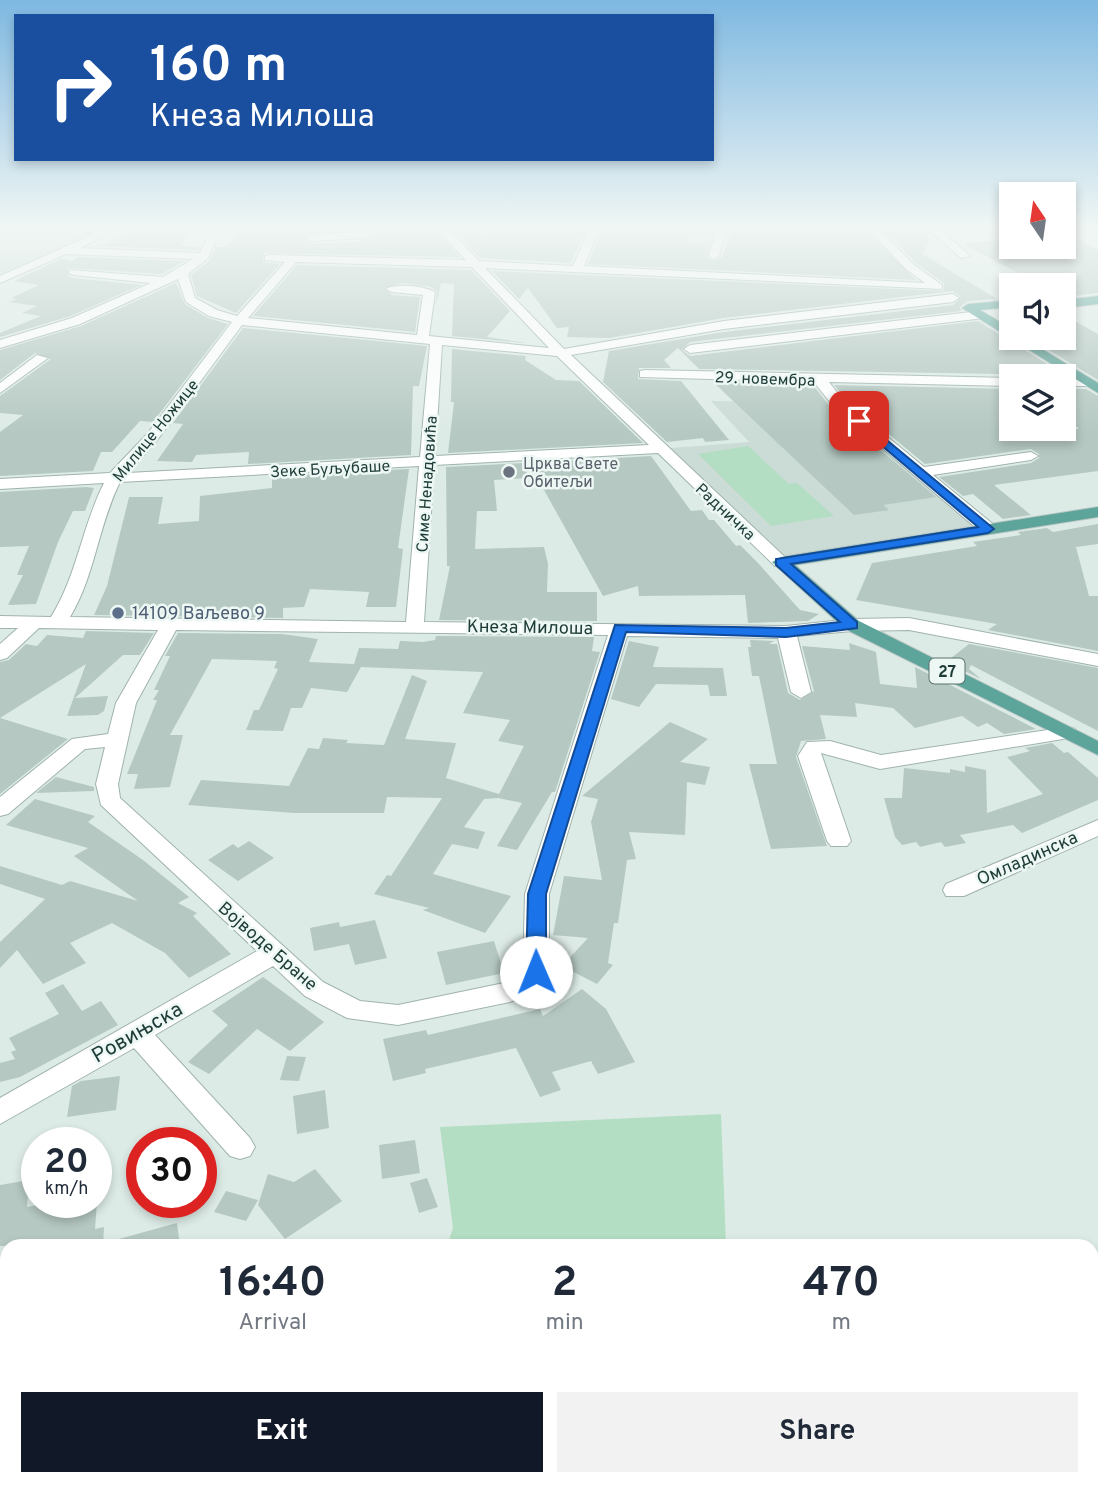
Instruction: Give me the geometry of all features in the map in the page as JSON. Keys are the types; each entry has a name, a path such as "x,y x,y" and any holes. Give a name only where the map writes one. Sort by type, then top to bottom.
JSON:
{"main road":[{"path":"1076,303 1098,300"},
{"path":"968,307 999,304"},
{"path":"968,307 999,327"},
{"path":"980,315 999,313"},
{"path":"1036,350 1093,386"},
{"path":"780,562 1098,512"},
{"name":"Радничка","path":"780,562 852,625 1098,749"}],"street":[{"path":"0,344 76,321 132,296"},
{"path":"189,296 190,300 214,313 242,321 561,353 724,325 954,298"},
{"name":"Милице Ножице","path":"57,623 75,594 101,504 113,480 153,436 233,328 262,296"},
{"name":"Симе Ненадовића","path":"415,625 428,462 429,296"},
{"name":"Радничка","path":"506,296 659,449 780,562"},
{"path":"952,296 968,307"},
{"path":"690,349 980,315"},
{"path":"0,389 42,358"},
{"name":"29. новембра","path":"645,374 820,380 999,382"},
{"path":"820,380 838,403 988,529"},
{"name":"Зеке Буљубаше","path":"0,484 659,449"},
{"path":"921,472 1031,456"},
{"name":"Кнеза Милоша","path":"0,622 415,625 786,632 852,625 909,624 936,627 1098,660"},
{"path":"0,654 34,623"},
{"name":"Војводе Бране","path":"170,624 136,682 116,740 107,784 108,800 314,989 335,1002 375,1015 398,1015 510,992 528,983 536,972 537,894 545,861 558,830 620,628"},
{"path":"786,632 801,692"},
{"path":"839,841 809,756 814,747 830,747 859,758 880,761 1068,733"},
{"path":"0,808 79,743 116,740"},
{"name":"Омладинска","path":"956,890 1098,827"},
{"name":"Ровињска","path":"0,1111 274,953"},
{"path":"136,1032 240,1147"}],"shaded area":[{"path":"711,401 838,403 988,529 781,562 659,449 749,442"}],"green space":[{"path":"748,446 789,484 797,483 834,516 771,526 698,454"},
{"path":"721,1114 726,1239 449,1239 453,1228 440,1127"}],"building":[{"path":"115,296 71,316 0,337 0,333 41,316 22,313 37,306 9,302 17,299 11,298"},
{"path":"147,296 182,296 185,304 208,318 228,324 153,422 140,421 112,452 101,452 93,471 0,476 0,432 23,415 0,413 0,396 51,359 35,353 0,380 0,350 81,326"},
{"path":"198,296 251,296 236,313"},
{"path":"270,296 420,297 415,332 253,316"},
{"path":"454,296 496,296 510,311 487,337 527,343 452,336"},
{"path":"534,296 908,296 724,318 609,338 567,337 569,327 557,328"},
{"path":"960,296 992,296 997,299 968,301 960,307 961,311 690,342 682,350 690,356 978,321 999,334 999,350 1025,350 1047,364 999,364 999,374 699,369 678,348 664,360 671,368 639,368 638,379 681,381 729,440 705,442 703,438 667,442 603,382 609,351 724,332 953,305"},
{"path":"1076,322 1098,334 1098,380 1076,367 1076,364 1049,350 1076,350"},
{"path":"243,328 427,346 419,386 413,386 411,455 248,464 249,452 196,455 192,462 157,461 183,424 173,423"},
{"path":"452,349 526,356 525,360 556,380 579,381 643,443 448,453 454,402 451,402"},
{"path":"713,382 813,385 831,408 936,497 883,505 889,510 854,515"},
{"path":"834,385 999,389 999,441 1076,441 1076,429 1079,429 1076,426 1076,389 1086,389 1098,396 1098,471 994,485 1031,515 1003,519 973,494 963,496 939,477 1031,463 1039,458 1039,454 1031,449 925,464 845,398"},
{"path":"651,456 691,511 702,510 709,520 714,520 736,546 740,545 758,563 800,610 819,614 808,621 748,623 745,595 639,596 638,586 603,596 529,463"},
{"path":"525,463 528,478 494,480 497,511 477,511 475,549 544,547 548,564 547,592 597,592 597,621 439,620 450,566 447,566 446,467"},
{"path":"409,469 398,548 403,549 396,607 366,607 369,592 310,589 304,607 283,608 283,618 94,615 107,586 129,497 163,497 158,524 199,521 200,496 272,488 272,476"},
{"path":"94,488 85,511 73,511 58,542 36,604 8,605 23,575 17,575 29,546 0,547 0,492"},
{"path":"1098,524 1098,544 1076,547 1089,596 1098,596 1098,651 988,630 997,624 856,600 872,563 977,546 973,542 1021,535 1018,532 1047,528 1053,532"},
{"path":"86,631 154,633 140,655 123,655 75,698 108,696 104,711 98,715 67,716 86,664 0,718 0,662 9,660 26,644 37,646 47,635 83,638"},
{"path":"178,633 282,634 318,639 309,662 354,664 359,648 398,649 400,641 423,642 435,640 436,636 594,637 592,651 600,652 555,792 552,792 517,850 497,846 522,803 498,798 484,799 464,827 485,832 478,849 452,844 433,874 511,896 485,933 423,910 429,908 374,894 387,875 391,876 442,798 387,797 384,813 294,813 188,805 201,780 289,786 308,748 319,749 323,738 348,740 346,743 384,745 412,675 427,681 405,739 456,743 446,778 499,794 524,746 498,741 510,720 463,713 483,672 361,667 347,692 311,688 302,708 291,708 283,731 246,730 254,710 259,710 278,669 274,668 277,661 212,659 170,735 183,735 170,787 134,789 138,774 127,774 157,700 153,700 159,690 154,690 170,656 165,656"},
{"path":"750,640 774,641 769,644 777,644 788,693 800,700 814,691 802,646 850,650 849,643 876,652 880,684 917,688 915,667 1036,729 1004,734 987,723 978,727 962,716 915,728 893,708 855,703 857,717 820,715 826,739 801,741 796,757 827,846 771,849 749,764 777,764 759,676 752,676 748,647 751,647"},
{"path":"629,641 659,647 653,667 723,668 727,696 710,696 708,685 656,684 639,707 611,699"},
{"path":"969,644 1098,668 1098,731 971,665 969,669 981,679 946,662"},
{"path":"0,718 68,739 0,794"},
{"path":"670,722 708,739 680,762 710,767 705,785 687,782 685,835 629,832 636,859 627,860 618,923 614,923 608,963 613,965 597,984 562,966 588,938 553,935 564,876 602,880 591,822 598,799 582,796"},
{"path":"1052,743 1064,753 1068,752 1098,778 1098,800 1022,833 1013,825 960,835 966,843 945,847 941,842 920,847 916,842 902,845 895,837 884,798 902,798 904,768 950,773 950,769 965,772 965,766 986,770 987,813 1043,794 1007,757 1030,751 1025,748"},
{"path":"56,777 94,787 94,791 36,793"},
{"path":"35,799 95,816 88,822 143,860 189,897 178,903 197,913 193,916 231,954 189,978 165,953 112,923 70,943 86,963 43,984 17,950 0,968 0,942 45,899 0,884 0,866 62,885 70,881 138,901 74,856 88,848 6,825"},
{"path":"249,841 274,858 238,881 208,860 233,844 238,848"},
{"path":"375,920 387,958 355,965 349,944 314,951 310,928 339,922 340,927"},
{"path":"494,941 504,973 446,985 437,952"},
{"path":"263,977 324,1022 290,1051 257,1029 209,1074 188,1062 228,1025 212,1011"},
{"path":"63,984 82,1011 101,1001 118,1025 20,1077 0,1082 0,1063 15,1059 11,1052 16,1050 9,1038 59,1014 45,993"},
{"path":"582,989 606,1009 635,1062 598,1074 591,1061 552,1072 561,1090 540,1097 516,1048 425,1069 426,1073 393,1081 383,1039 426,1030 428,1035 540,1009 543,1016"},
{"path":"287,1056 306,1057 299,1081 280,1080"},
{"path":"120,1076 116,1110 67,1117 72,1086 81,1081"},
{"path":"325,1090 329,1128 297,1134 293,1096"},
{"path":"415,1140 420,1173 382,1179 379,1145"},
{"path":"315,1169 342,1201 285,1239 258,1205 268,1174 294,1182"},
{"path":"427,1178 438,1207 419,1213 410,1183"},
{"path":"21,1181 21,1218 96,1218 95,1229 104,1227 103,1239 0,1239 0,1185"},
{"path":"226,1191 258,1200 246,1221 217,1213 217,1207"},
{"path":"177,1223 179,1239 119,1239"}],"place":[{"name":"Црква Свете Обитељи","path":"509,472"},
{"name":"14109 Ваљево 9","path":"118,613"}],"route":[{"path":"536,972 538,960 534,926 537,894 545,861 558,830 620,628 786,632 852,625 780,562 988,529 859,421"}]}
